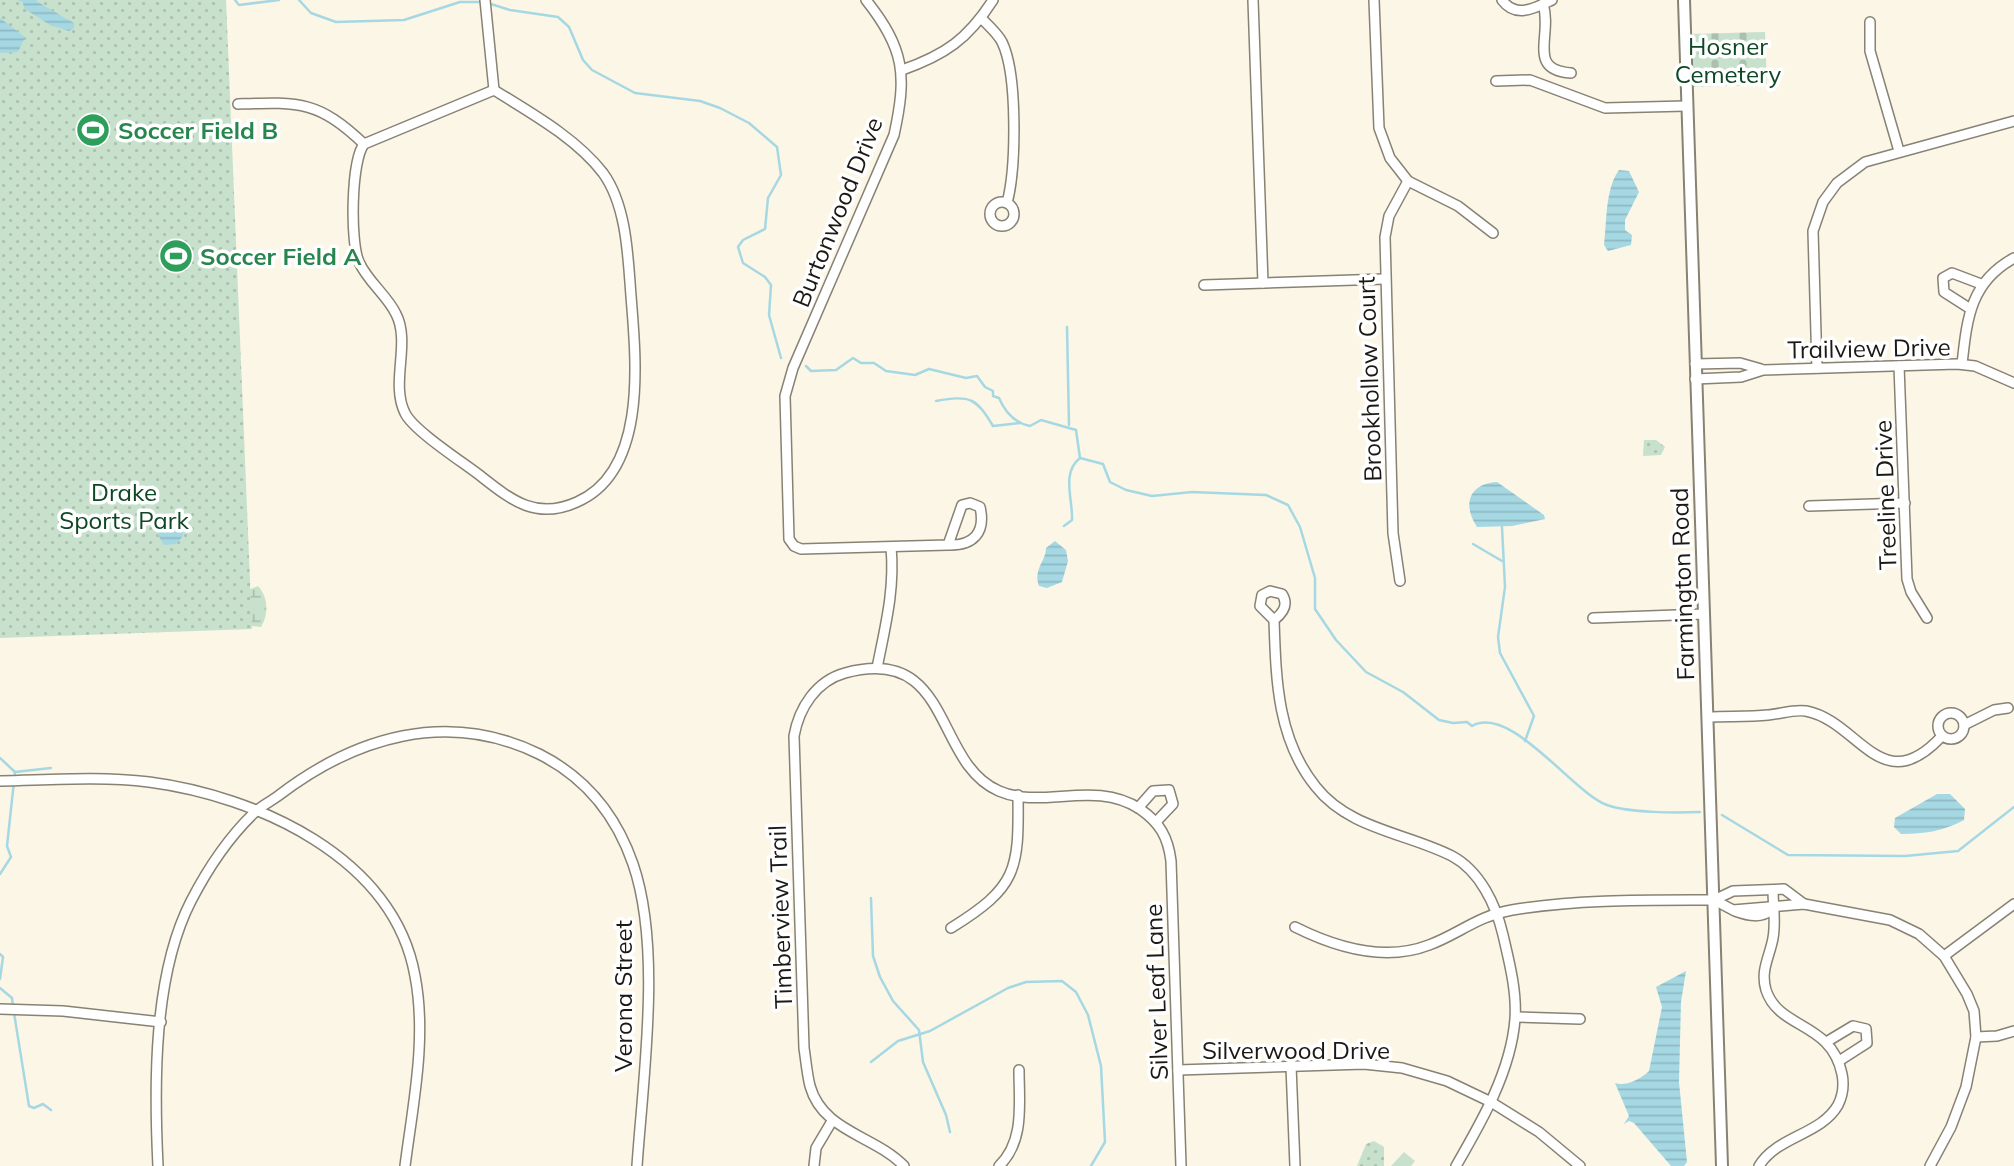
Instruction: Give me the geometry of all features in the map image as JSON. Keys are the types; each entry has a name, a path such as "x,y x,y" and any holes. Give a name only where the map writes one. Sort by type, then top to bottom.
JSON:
{"street":[{"path":"485,0 494,90 573,144 604,174 617,205 626,243 635,356 633,409 621,455 606,483 590,497 567,507 545,509 521,506 433,440 405,414 400,391 400,327 396,313 358,260 354,172 357,154 364,144 494,90"},
{"name":"Burtonwood Drive","path":"866,0 881,19 902,70 903,94 894,135 797,361 785,396 786,498 790,543 801,549 891,547"},
{"path":"902,70 937,57 958,42 981,18 993,0"},
{"path":"1254,0 1264,283"},
{"path":"1374,0 1379,128 1390,158 1408,181 1458,206 1493,233"},
{"path":"1503,0 1507,7 1516,11 1548,2 1543,57 1554,71 1572,73"},
{"name":"Farmington Road","path":"1684,0 1722,1166"},
{"path":"981,18 1002,41 1012,78 1012,183 1007,203"},
{"path":"1870,22 1870,51 1899,151"},
{"path":"1496,81 1530,80 1605,108 1686,106"},
{"path":"238,104 289,102 324,111 364,144"},
{"path":"1817,368 1813,231 1823,202 1837,183 1865,162 2014,121"},
{"name":"Brookhollow Court","path":"1400,581 1393,533 1385,279 1387,227 1408,181"},
{"path":"1962,364 1969,308 1981,284 2014,258"},
{"path":"1969,308 1944,292 1943,278 1952,273 1981,284"},
{"path":"1204,285 1385,279"},
{"name":"Trailview Drive","path":"1695,364 1740,363 1763,370"},
{"name":"Trailview Drive","path":"1695,379 1741,377 1763,370 1962,364 2014,383"},
{"name":"Treeline Drive","path":"1899,366 1908,579 1911,592 1927,618"},
{"path":"877,668 891,604 894,575 891,547 948,545 964,544 976,538 983,525 980,507 970,503 962,505 948,545"},
{"path":"1809,506 1905,503"},
{"path":"1593,618 1704,614"},
{"path":"1273,620 1281,715 1296,754 1315,787 1354,818 1455,858 1485,889 1497,913 1511,969 1516,1017 1510,1050 1491,1102 1456,1166"},
{"name":"Silver Leaf Lane","path":"877,668 905,676 919,686 941,711 967,764 986,784 1001,792 1018,795 1103,794 1138,808 1165,832 1171,861 1181,1166"},
{"name":"Timberview Trail","path":"877,668 837,675 825,683 805,705 794,736 804,1048 810,1087 819,1106 832,1121 894,1155 904,1166"},
{"path":"1964,725 1994,710 2008,708"},
{"path":"1709,717 1808,712 1837,726 1871,754 1891,761 1918,755 1941,737 1955,737 1962,733 1964,725 1958,714 1946,714 1939,724 1941,737"},
{"name":"Verona Street","path":"158,1166 161,1022 174,947 190,904 212,867 255,812 330,761 403,735 443,732 475,733 513,741 559,764 596,796 615,822 634,865 647,947 646,1024 637,1166"},
{"path":"0,781 148,782 205,792 311,837 346,862 373,889 402,935 415,974 420,1018 419,1054 405,1166"},
{"path":"1138,808 1153,791 1169,790 1173,804 1156,822"},
{"path":"951,928 998,895 1014,869 1018,839 1018,795"},
{"path":"1295,927 1323,941 1362,950 1407,951 1430,945 1463,926 1497,913 1546,905 1714,900 1733,891 1784,889 1804,904"},
{"path":"1759,1166 1775,1147 1831,1115 1838,1105 1844,1085 1839,1061 1828,1041 1778,1009 1766,989 1764,969 1773,939 1773,890"},
{"path":"1714,900 1749,916 1765,916 1773,909 1804,904 1905,926 1944,956 1967,994 1973,1011 1976,1037 1966,1087 1951,1127 1930,1166"},
{"path":"1944,956 2014,904"},
{"path":"0,1009 63,1011 161,1022"},
{"path":"1516,1017 1580,1019"},
{"path":"1828,1041 1853,1026 1866,1029 1867,1043 1839,1061"},
{"path":"1976,1037 1997,1036 2014,1031"},
{"name":"Silverwood Drive","path":"1178,1070 1364,1063 1402,1068 1447,1081 1491,1102 1539,1132 1580,1166"},
{"path":"1291,1066 1295,1166"},
{"path":"999,1166 1008,1157 1016,1140 1019,1070"},
{"path":"814,1166 816,1148 832,1121"}],"green space":[{"name":"Drake Sports Park","path":"0,0 226,0 252,629 0,638"},
{"name":"Hosner Cemetery","path":"1765,32 1767,85 1691,87 1689,34"},
{"path":"1644,440 1656,440 1665,447 1661,455 1643,456"},
{"path":"258,586 265,600 264,622 261,627 240,625 246,591"},
{"path":"1374,1141 1384,1147 1384,1166 1357,1166 1366,1144"},
{"path":"1404,1152 1415,1161 1411,1166 1391,1166"}],"water":[{"path":"22,1 36,1 74,23 74,28 69,31 50,25 25,9"},
{"path":"0,18 25,37 18,52 0,53"},
{"path":"1619,170 1629,171 1639,192 1625,220 1625,230 1632,235 1631,245 1608,251 1604,245 1607,206 1614,178"},
{"path":"1497,482 1544,515 1545,519 1512,526 1477,527 1470,511 1471,497 1480,487"},
{"path":"162,518 183,521 183,536 176,544 164,545 158,535 157,523"},
{"path":"1055,541 1066,550 1068,561 1062,582 1047,588 1039,586 1038,575 1046,548"},
{"path":"1937,794 1950,794 1965,809 1964,820 1941,829 1918,833 1901,834 1894,827 1895,818"},
{"path":"1686,971 1681,1002 1679,1082 1687,1162 1684,1166 1671,1166 1634,1123 1629,1121 1624,1124 1629,1116 1615,1083 1633,1082 1649,1071 1662,1007 1656,987"}],"waterway":[{"path":"20,0 36,0"},
{"path":"235,0 239,5 279,0"},
{"path":"299,0 311,13 336,22 404,20 460,2 479,2"},
{"path":"491,4 510,10 558,17 569,27 583,60 592,70 635,93 700,101 720,108 749,123 777,147 781,175 768,198 765,229 743,240 738,247 743,263 765,277 771,285 769,315 781,358"},
{"path":"1067,327 1069,425"},
{"path":"806,366 811,371 836,370 853,358 861,363 874,363 886,371 915,375 929,369 966,378 977,376 985,387 993,391 993,396 999,398 1015,420 1030,426 1041,420 1076,430 1080,458"},
{"path":"936,401 957,398 971,401 977,404 993,426 1020,423"},
{"path":"1080,458 1103,464 1110,482 1126,490 1152,496 1192,492 1266,495 1288,505 1300,527 1315,578 1315,609 1336,640 1366,672 1403,692 1439,720 1467,722 1472,726 1488,723 1505,727 1523,738 1593,797 1607,805 1640,811 1700,812"},
{"path":"1064,526 1072,520 1069,479 1074,464 1080,458"},
{"path":"1502,527 1505,587 1498,637 1500,653 1534,716 1525,741"},
{"path":"1473,544 1502,561"},
{"path":"0,758 15,772 51,768"},
{"path":"0,874 11,857 7,846 15,772"},
{"path":"1722,815 1788,855 1905,856 1958,851 2014,807"},
{"path":"871,898 873,956 880,977 893,1001 919,1030 923,1062 946,1115 950,1132"},
{"path":"0,954 3,957 0,979"},
{"path":"871,1062 898,1041 930,1031 1008,988 1026,982 1062,981 1076,992 1088,1015 1101,1066 1105,1142 1091,1166"},
{"path":"0,988 12,998 13,1007"},
{"path":"14,1013 29,1106 34,1108 43,1104 51,1110"}],"place":[{"name":"Soccer Field B","path":"93,130"},
{"name":"Soccer Field A","path":"176,256"}]}
